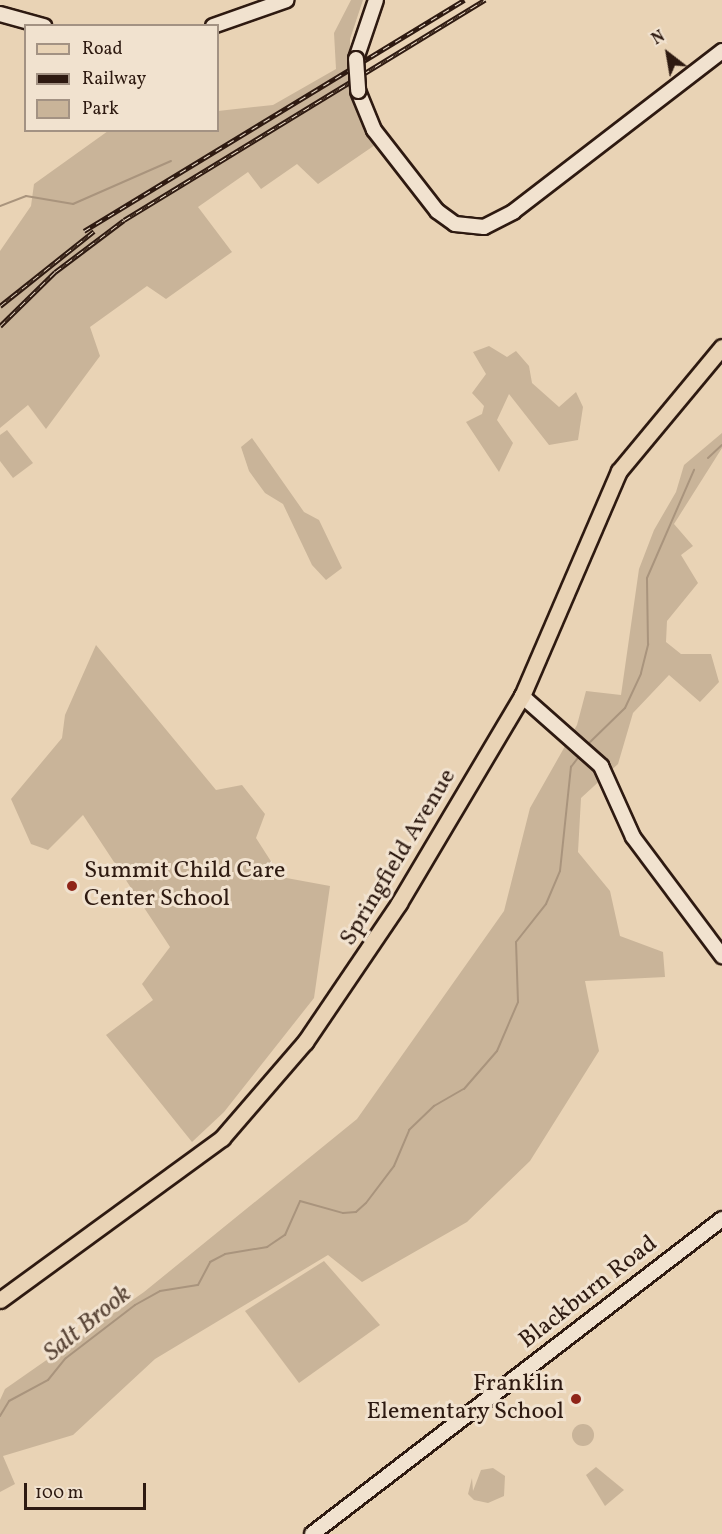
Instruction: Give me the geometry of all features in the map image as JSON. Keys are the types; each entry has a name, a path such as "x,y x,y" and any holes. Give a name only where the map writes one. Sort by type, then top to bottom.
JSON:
{"main road":[{"name":"Springfield Avenue","path":"0,1300 180,1172 249,1114 363,960 522,696 619,471 722,347"}],"street":[{"path":"219,24 287,0"},
{"path":"376,0 356,58 358,91 374,130 437,212 465,227 500,220 722,51"},
{"path":"0,14 37,24"},
{"path":"522,696 601,766 633,837 722,956"},
{"name":"Blackburn Road","path":"312,1534 722,1219"}],"green space":[{"path":"351,0 363,0 350,39 350,93 375,145 318,184 297,164 261,189 248,172 198,207 232,252 166,299 147,286 90,327 100,356 46,429 28,405 0,428 0,251 31,206 34,184 107,132 219,132 219,111 273,105 336,69 334,33"},
{"path":"489,346 507,357 516,351 529,366 532,383 559,407 576,392 583,407 578,440 549,445 509,394 497,420 513,443 499,472 466,422 482,414 484,406 472,393 486,374 473,352"},
{"path":"7,430 33,463 13,478 0,461 0,435"},
{"path":"722,433 722,448 674,524 693,546 681,555 698,583 667,621 666,642 681,654 711,654 719,682 700,702 669,675 633,713 618,764 581,798 578,852 610,891 620,936 663,952 665,977 585,981 599,1051 530,1161 467,1222 362,1282 328,1255 155,1359 73,1435 3,1456 15,1484 0,1492 0,1400 5,1389 144,1292 357,1119 504,911 530,808 577,725 586,691 621,695 639,569 654,530 676,492 684,465"},
{"path":"252,438 304,512 319,520 342,568 326,580 312,565 283,504 265,493 249,471 241,447"},
{"path":"96,645 216,790 242,785 265,814 256,838 281,877 330,886 314,998 224,1112 192,1142 106,1035 153,1000 142,984 170,947 83,815 48,850 31,844 11,799 62,738 65,715"},
{"path":"324,1261 380,1325 299,1383 245,1311"},
{"path":"583,1424 591,1427 594,1435 591,1443 583,1446 575,1443 572,1435 575,1427"},
{"path":"596,1467 624,1490 605,1506 586,1475"},
{"path":"493,1468 505,1476 504,1496 488,1503 474,1500 468,1494 472,1478 473,1491 481,1470"}],"waterway":[{"path":"0,206 26,196 73,204 171,161"},
{"name":"Salt Brook","path":"708,458 722,445"},
{"name":"Salt Brook","path":"587,745 625,708 641,673 648,644 647,578 694,470"},
{"name":"Salt Brook","path":"0,1416 9,1401 48,1380 66,1358 135,1305 160,1291 198,1285 210,1262 225,1254 267,1247 285,1235 300,1201 343,1213 356,1212 366,1203 394,1166 409,1130 434,1106 464,1089 497,1051 518,1002 516,942 546,904 560,871 571,767 580,755"}],"railway":[{"path":"84,231 464,0"},
{"path":"0,326 55,272 124,220 485,0"},
{"path":"0,306 94,231"}],"place":[{"name":"Summit Child Care Center School","path":"72,886"},
{"name":"Franklin Elementary School","path":"576,1399"}]}
